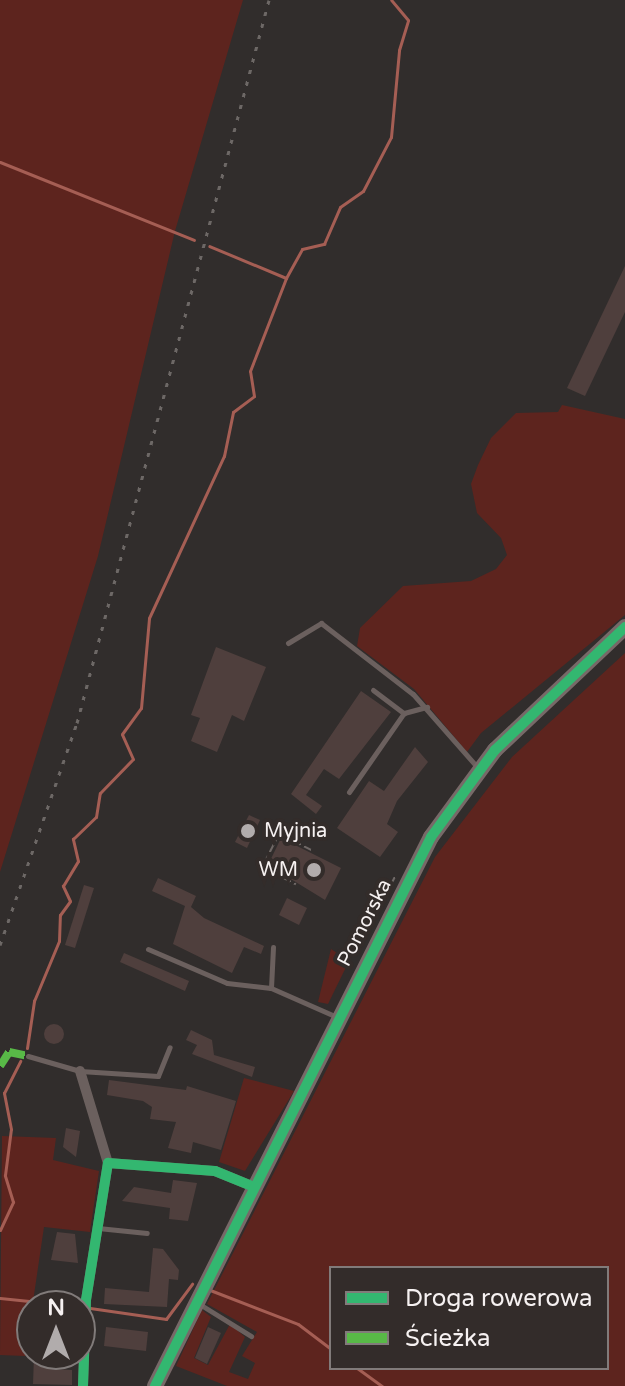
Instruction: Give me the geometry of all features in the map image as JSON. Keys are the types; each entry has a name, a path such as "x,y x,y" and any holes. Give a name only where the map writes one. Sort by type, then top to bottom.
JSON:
{"main road":[{"name":"Pomorska","path":"155,1386 424,848 479,768 544,701 625,627"}],"street":[{"path":"80,1071 108,1163 97,1228 83,1386"},
{"path":"108,1163 215,1171 254,1187"}],"lane":[{"path":"288,643 321,623 427,707 479,768"},
{"path":"373,690 404,713"},
{"path":"349,792 404,713 427,707"},
{"path":"271,988 273,947"},
{"path":"148,949 234,986 271,988 338,1017"},
{"path":"28,1056 80,1071 158,1076 170,1047"},
{"path":"97,1228 147,1233"},
{"path":"196,1303 251,1336"}],"path":[{"path":"272,830 313,851"},
{"path":"279,834 262,867 296,884"}],"shaded area":[{"path":"0,0 243,0 175,231 98,556 0,872"},
{"path":"562,405 625,419 625,615 481,733 467,752 414,689 357,646 360,628 403,586 471,581 496,569 507,555 501,538 477,513 471,484 478,465 491,438 516,413 558,412"},
{"path":"625,653 625,1386 227,1386 176,1366 202,1310 211,1317 194,1358 208,1365 230,1324 245,1337 229,1372 248,1379 255,1363 242,1356 257,1332 207,1304 435,857 512,757"},
{"path":"331,949 349,961 328,1004 318,1002"},
{"path":"244,1078 294,1091 245,1171 219,1162"},
{"path":"2,1136 56,1138 53,1160 99,1171 90,1232 44,1227 35,1290 16,1290 16,1356 0,1355"}],"building":[{"path":"625,266 625,312 585,396 567,388"},
{"path":"216,647 266,667 244,721 232,715 217,752 191,741 200,718 191,715"},
{"path":"361,691 391,712 339,779 324,769 306,795 322,806 316,814 291,794"},
{"path":"415,747 428,762 397,801 387,824 398,832 380,857 337,828 369,781 384,791"},
{"name":"Myjnia","path":"249,815 260,820 247,848 235,842"},
{"path":"281,838 341,868 325,900 268,865"},
{"path":"158,878 196,896 191,907 204,918 264,946 261,954 244,947 232,973 173,944 185,906 152,891"},
{"path":"84,885 94,888 75,948 65,945"},
{"path":"287,898 307,908 299,925 279,915"},
{"path":"124,953 189,981 185,991 120,962"},
{"path":"54,1024 61,1027 64,1034 61,1041 54,1044 47,1041 44,1034 47,1027"},
{"path":"191,1030 212,1040 214,1055 255,1067 252,1077 192,1054 197,1045 186,1040"},
{"path":"109,1080 186,1090 187,1086 236,1101 221,1150 193,1142 191,1153 168,1148 176,1122 150,1119 152,1107 143,1101 107,1095"},
{"path":"66,1128 80,1131 76,1157 63,1147"},
{"path":"173,1180 197,1183 188,1221 169,1219 170,1208 122,1201 134,1187 171,1193"},
{"path":"57,1232 75,1234 78,1263 51,1260"},
{"path":"153,1248 163,1249 179,1270 178,1280 169,1279 167,1307 104,1304 105,1288 149,1292"},
{"path":"106,1327 148,1332 146,1351 104,1346"},
{"path":"208,1327 221,1333 207,1364 195,1358"},
{"path":"34,1370 72,1370 72,1385 33,1384"}],"waterway":[{"path":"286,278 302,249 324,244 340,207 363,191 391,137 399,50 408,20 391,0"},
{"path":"0,162 194,240"},
{"path":"27,1048 34,1001 59,941 60,915 70,901 63,886 78,861 73,839 96,817 100,793 133,759 122,734 141,708 149,618 224,456 233,412 254,396 250,371 286,278 209,246"},
{"path":"0,1230 13,1202 5,1175 11,1129 4,1093 20,1061"},
{"path":"96,1309 166,1319 192,1284"},
{"path":"210,1290 298,1324 329,1347"},
{"path":"0,1298 16,1300"},
{"path":"360,1370 382,1386"}],"railway":[{"path":"0,945 77,723 269,0"}],"marked path":[{"path":"0,1066 9,1052 28,1056"}],"cycle path":[{"path":"155,1386 431,837 495,750 625,627"},
{"path":"83,1386 86,1300 108,1163 215,1171 254,1187"}],"place":[{"name":"Myjnia","path":"248,831"},
{"name":"WM","path":"314,870"}]}
